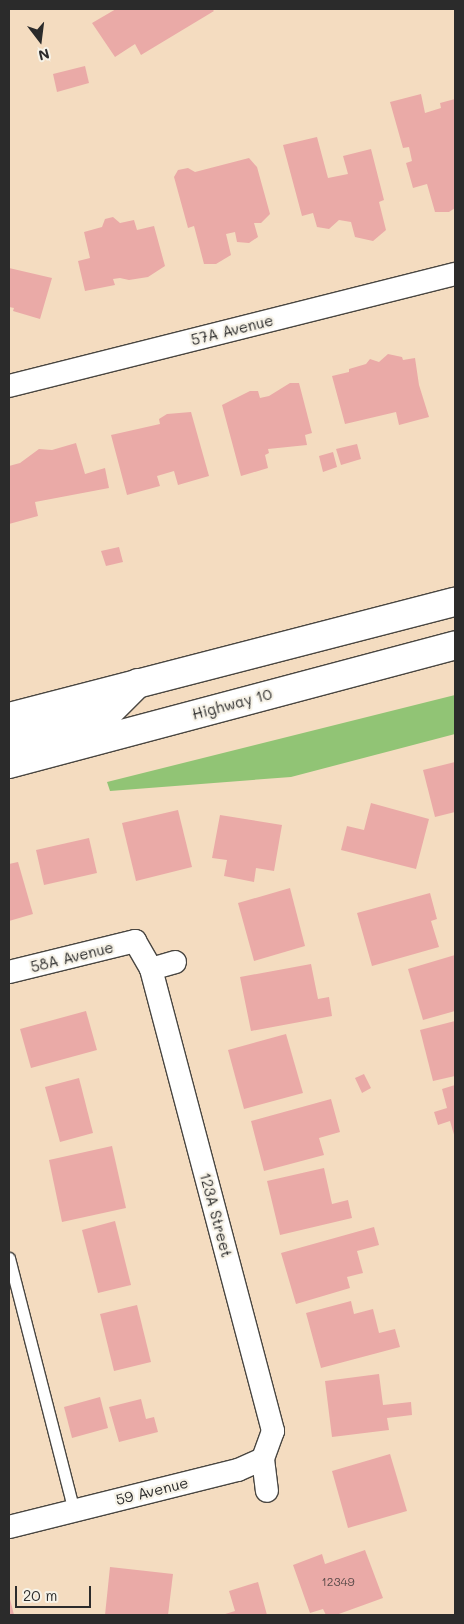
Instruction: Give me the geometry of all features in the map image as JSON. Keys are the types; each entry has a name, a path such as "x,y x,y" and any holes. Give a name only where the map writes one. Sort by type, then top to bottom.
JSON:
{"highway":[{"path":"9,717 455,602"},
{"name":"Highway 10","path":"9,764 455,644"},
{"path":"9,739 109,712 139,682"}],"street":[{"name":"57A Avenue","path":"9,386 455,274"},
{"name":"123A Street","path":"135,941 151,969 273,1430 263,1459"},
{"name":"58A Avenue","path":"9,972 135,941"},
{"path":"151,969 175,962"},
{"path":"263,1459 267,1490"},
{"name":"59 Avenue","path":"9,1527 238,1470 263,1459"}],"lane":[{"path":"9,1258 74,1511"}],"green space":[{"path":"455,695 455,734 291,777 110,791 107,782"}],"building":[{"path":"116,9 212,9 214,11 141,55 135,44 115,57 92,23"},
{"path":"85,66 89,83 57,92 53,74"},
{"path":"421,94 425,113 441,108 440,103 455,99 455,208 449,212 435,212 427,184 413,188 406,163 412,161 409,147 403,148 390,102"},
{"path":"317,137 328,178 348,174 343,156 371,149 384,200 379,202 386,230 373,241 355,237 351,222 339,220 329,229 317,227 313,213 302,216 283,145"},
{"path":"249,158 257,167 270,214 261,223 254,223 258,237 249,243 237,242 235,232 226,234 231,255 216,264 204,264 194,226 188,228 174,177 178,170 188,168 195,172"},
{"path":"113,217 120,223 134,220 137,230 154,226 165,266 148,277 129,280 113,279 115,285 85,291 78,261 90,258 84,232 102,227 105,219"},
{"path":"9,268 52,278 40,319 13,311 14,308 9,307"},
{"path":"388,354 402,357 403,360 415,358 419,385 429,417 399,425 396,412 345,424 332,376 349,372 349,369 366,364 370,359 379,362"},
{"path":"290,383 299,383 312,433 305,435 307,445 268,449 269,453 265,455 268,468 241,476 222,405 250,391 258,391 260,398 269,396"},
{"path":"191,412 209,476 178,485 174,471 157,476 160,486 127,495 111,435 160,424 159,419 167,414"},
{"path":"76,443 85,474 105,468 109,488 35,502 38,516 9,524 9,466 20,463 39,449 52,450"},
{"path":"357,444 361,459 341,465 336,449"},
{"path":"333,452 337,467 323,472 319,456"},
{"path":"119,547 123,562 106,566 101,551"},
{"path":"455,762 455,812 435,817 423,770"},
{"path":"371,803 429,819 416,869 341,850 347,826 364,830"},
{"path":"178,810 192,867 136,881 122,823"},
{"path":"220,815 282,825 274,871 256,868 254,882 224,876 227,860 212,858"},
{"path":"89,838 97,873 44,885 36,850"},
{"path":"18,862 33,914 9,921 9,864"},
{"path":"290,888 305,946 254,961 238,903"},
{"path":"430,893 437,919 431,921 439,947 372,966 357,913"},
{"path":"455,955 455,1011 423,1020 408,969"},
{"path":"311,964 318,999 329,997 332,1016 251,1031 240,977"},
{"path":"86,1011 97,1050 31,1068 20,1029"},
{"path":"455,1021 455,1076 433,1081 420,1030"},
{"path":"286,1034 303,1093 244,1109 228,1050"},
{"path":"364,1074 371,1088 362,1093 355,1078"},
{"path":"79,1078 93,1133 60,1142 45,1087"},
{"path":"455,1085 455,1138 450,1121 438,1125 434,1112 447,1108 442,1089"},
{"path":"331,1099 340,1132 319,1138 324,1155 264,1171 251,1121"},
{"path":"112,1146 126,1208 62,1222 49,1160"},
{"path":"324,1168 332,1204 348,1200 352,1218 280,1235 267,1181"},
{"path":"115,1221 131,1285 98,1293 82,1230"},
{"path":"374,1227 379,1245 357,1251 363,1273 347,1277 350,1288 296,1304 281,1253"},
{"path":"351,1301 354,1314 373,1309 379,1333 395,1329 400,1347 321,1368 306,1313"},
{"path":"137,1305 151,1362 114,1371 100,1314"},
{"path":"379,1374 383,1405 411,1402 412,1415 387,1418 389,1430 332,1437 325,1381"},
{"path":"100,1397 108,1428 72,1438 64,1407"},
{"path":"141,1399 146,1419 154,1417 158,1432 119,1442 109,1407"},
{"path":"390,1454 407,1511 348,1528 332,1471"},
{"path":"365,1550 383,1598 336,1615 326,1615 323,1609 310,1613 293,1565 322,1554 325,1564"},
{"path":"110,1567 173,1574 168,1615 105,1615"},
{"path":"258,1582 267,1615 222,1615 235,1611 229,1591"},
{"path":"9,1595 14,1615 9,1615"}]}
